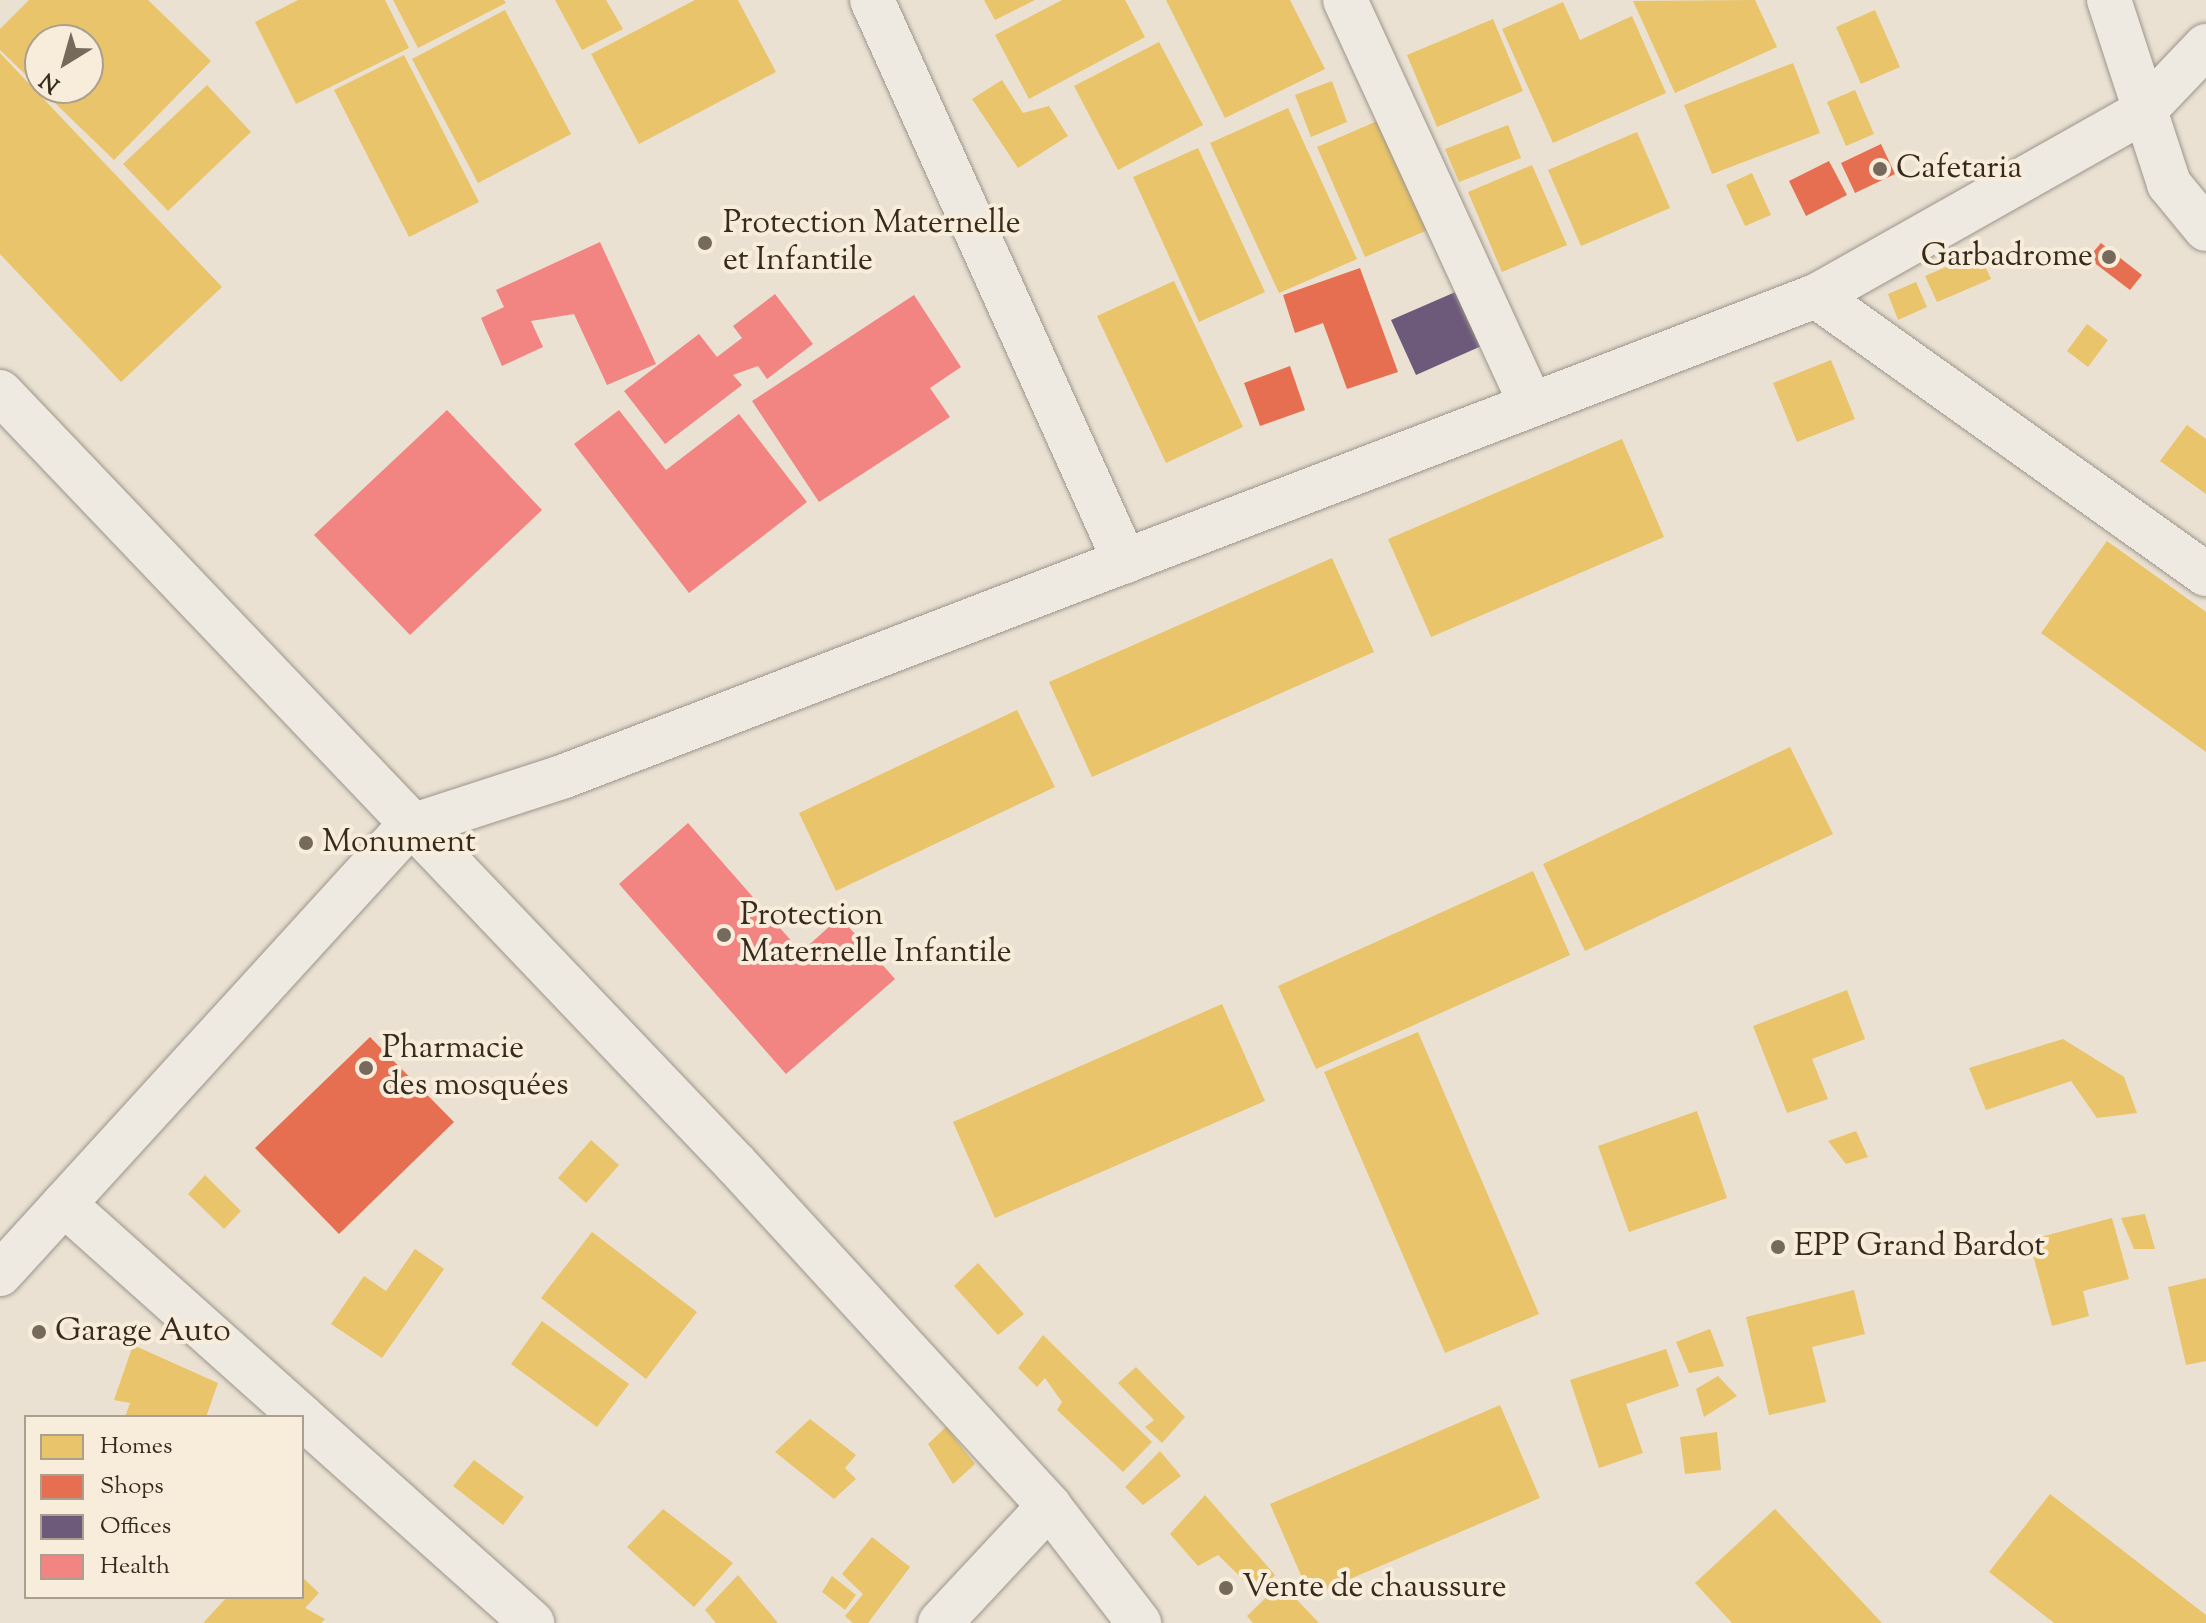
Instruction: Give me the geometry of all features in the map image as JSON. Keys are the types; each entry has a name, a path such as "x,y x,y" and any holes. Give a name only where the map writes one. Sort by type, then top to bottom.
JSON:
{"street":[{"path":"872,0 1125,562"},
{"path":"1345,0 1531,404"},
{"path":"2109,0 2169,184 2206,229"},
{"path":"0,1274 408,827 562,777 1816,296 2144,111 2206,46"},
{"path":"1816,296 2206,574"},
{"path":"0,392 408,827 736,1164 1049,1506 1139,1623"},
{"path":"64,1204 300,1415"},
{"path":"304,1419 532,1623"},
{"path":"940,1623 1049,1506"}],"building: Homes":[{"path":"29,0 148,0 211,61 114,160 56,104 104,104 104,24 24,24 24,73 0,50 0,29"},
{"path":"298,0 385,0 409,48 296,104 255,22"},
{"path":"393,0 504,0 506,3 418,48"},
{"path":"555,0 606,0 623,29 582,50"},
{"path":"695,0 738,0 776,72 639,144 591,54"},
{"path":"984,0 1035,0 995,20"},
{"path":"1062,0 1125,0 1145,37 1029,99 995,35"},
{"path":"1166,0 1290,0 1325,69 1225,118"},
{"path":"1755,0 1777,47 1675,93 1633,1"},
{"path":"1563,2 1580,40 1632,16 1666,93 1553,143 1502,29"},
{"path":"505,10 571,134 478,183 412,59"},
{"path":"1875,10 1900,67 1861,84 1836,27"},
{"path":"1493,19 1523,91 1437,127 1407,55"},
{"path":"1159,42 1203,125 1118,170 1074,86"},
{"path":"0,53 24,78 24,104 48,104 222,287 121,382 0,254"},
{"path":"404,55 479,202 409,237 334,90"},
{"path":"1793,63 1820,133 1712,174 1684,105"},
{"path":"1002,80 1023,113 1049,106 1068,136 1018,168 972,99"},
{"path":"1332,81 1347,122 1311,137 1295,95"},
{"path":"207,85 251,132 168,211 123,164"},
{"path":"1855,90 1874,134 1846,146 1827,102"},
{"path":"1288,108 1357,259 1279,293 1210,143"},
{"path":"1382,119 1430,229 1365,257 1317,147"},
{"path":"1508,125 1521,158 1459,182 1445,149"},
{"path":"1637,132 1670,208 1581,246 1548,170"},
{"path":"1198,148 1265,292 1199,322 1133,177"},
{"path":"1532,165 1567,245 1502,272 1468,192"},
{"path":"1752,173 1771,215 1745,226 1726,185"},
{"path":"1979,253 1991,279 1937,302 1925,276"},
{"path":"1174,281 1243,427 1166,463 1097,316"},
{"path":"1916,282 1927,307 1898,320 1888,294"},
{"path":"2087,324 2108,340 2088,367 2067,351"},
{"path":"1831,360 1855,419 1797,442 1773,383"},
{"path":"2187,425 2206,439 2206,494 2160,461"},
{"path":"1622,439 1664,537 1431,637 1388,539"},
{"path":"2107,541 2206,612 2206,752 2041,633"},
{"path":"1332,558 1374,652 1092,777 1049,682"},
{"path":"1017,710 1055,787 836,891 799,813"},
{"path":"1790,747 1833,834 1585,951 1543,864"},
{"path":"1533,871 1570,955 1316,1069 1278,986"},
{"path":"1847,990 1865,1039 1812,1059 1828,1099 1787,1113 1753,1026"},
{"path":"1222,1004 1265,1101 995,1218 953,1122"},
{"path":"1418,1032 1539,1314 1445,1353 1324,1072"},
{"path":"2063,1039 2124,1077 2137,1113 2097,1118 2071,1081 1986,1110 1969,1068"},
{"path":"1697,1111 1727,1198 1629,1232 1598,1146"},
{"path":"1856,1131 1868,1157 1846,1164 1828,1141"},
{"path":"591,1140 619,1165 586,1203 558,1178"},
{"path":"205,1175 241,1211 224,1229 188,1194"},
{"path":"2145,1214 2155,1249 2134,1249 2121,1218"},
{"path":"2112,1218 2129,1279 2083,1291 2089,1316 2052,1326 2029,1240"},
{"path":"592,1232 697,1312 646,1379 541,1298"},
{"path":"415,1249 444,1269 382,1358 331,1324 364,1276 386,1291"},
{"path":"978,1263 1024,1314 998,1335 954,1286"},
{"path":"2206,1278 2206,1361 2186,1365 2168,1287"},
{"path":"1854,1290 1865,1334 1812,1347 1826,1402 1769,1415 1746,1317"},
{"path":"542,1321 629,1384 597,1427 511,1364"},
{"path":"1710,1329 1724,1366 1689,1373 1676,1342"},
{"path":"1043,1335 1152,1442 1123,1472 1057,1410 1062,1402 1045,1378 1037,1387 1018,1368"},
{"path":"133,1345 218,1383 207,1415 126,1415 130,1403 114,1400"},
{"path":"1666,1349 1679,1386 1626,1404 1643,1453 1599,1468 1570,1380"},
{"path":"1136,1367 1185,1417 1162,1443 1145,1427 1154,1420 1118,1383"},
{"path":"1718,1376 1737,1396 1704,1417 1696,1389"},
{"path":"1500,1405 1540,1498 1310,1596 1270,1504"},
{"path":"810,1419 856,1455 845,1468 856,1479 834,1499 775,1452"},
{"path":"946,1427 975,1464 953,1484 928,1444"},
{"path":"1717,1432 1721,1470 1685,1474 1680,1437"},
{"path":"1160,1451 1181,1476 1143,1505 1125,1487"},
{"path":"474,1460 524,1497 503,1525 453,1486"},
{"path":"2050,1494 2206,1615 2206,1623 2054,1623 1989,1572"},
{"path":"1205,1495 1275,1575 1258,1594 1218,1555 1198,1566 1170,1534"},
{"path":"663,1509 733,1563 694,1607 627,1547"},
{"path":"1775,1509 1882,1623 1732,1623 1695,1583"},
{"path":"872,1537 910,1567 868,1623 853,1623 845,1616 863,1594 842,1574"},
{"path":"738,1575 778,1623 716,1623 705,1610"},
{"path":"832,1576 856,1595 845,1610 822,1592"},
{"path":"304,1579 319,1593 305,1608 325,1619 321,1623 203,1623 225,1599 304,1599"},
{"path":"1281,1583 1319,1623 1253,1623 1247,1616"}],"building: Shops":[{"path":"1881,144 1895,174 1855,193 1841,163"},
{"path":"1829,161 1847,195 1806,216 1789,181"},
{"path":"2101,243 2142,275 2130,290 2088,258"},
{"path":"1360,268 1398,372 1347,389 1323,323 1295,333 1283,295"},
{"path":"1290,366 1305,410 1260,426 1244,383"},
{"path":"370,1037 454,1122 339,1234 255,1148"}],"building: Offices":[{"path":"1460,290 1486,344 1416,375 1391,320"}],"building: Health":[{"path":"600,242 656,364 607,385 574,314 531,321 543,347 502,366 481,318 504,307 496,290"},
{"path":"775,294 813,344 767,379 758,366 733,375 742,385 665,444 624,391 699,334 717,357 742,338 733,326"},
{"path":"914,295 961,367 930,388 950,417 819,502 752,401"},
{"path":"447,410 542,510 410,635 314,535"},
{"path":"619,410 666,470 739,414 807,502 689,593 574,444"},
{"name":"Protection Maternelle Infantile","path":"688,823 801,952 840,917 895,979 786,1074 619,884"}],"place":[{"name":"Cafetaria","path":"1880,169"},
{"name":"Protection Maternelle et Infantile","path":"705,243"},
{"name":"Garbadrome","path":"2109,257"},
{"name":"Monument","path":"306,843"},
{"name":"Protection Maternelle Infantile","path":"724,935"},
{"name":"Pharmacie des mosquées","path":"366,1068"},
{"name":"EPP Grand Bardot","path":"1778,1247"},
{"name":"Garage Auto","path":"39,1332"},
{"name":"Vente de chaussure","path":"1226,1588"}]}
